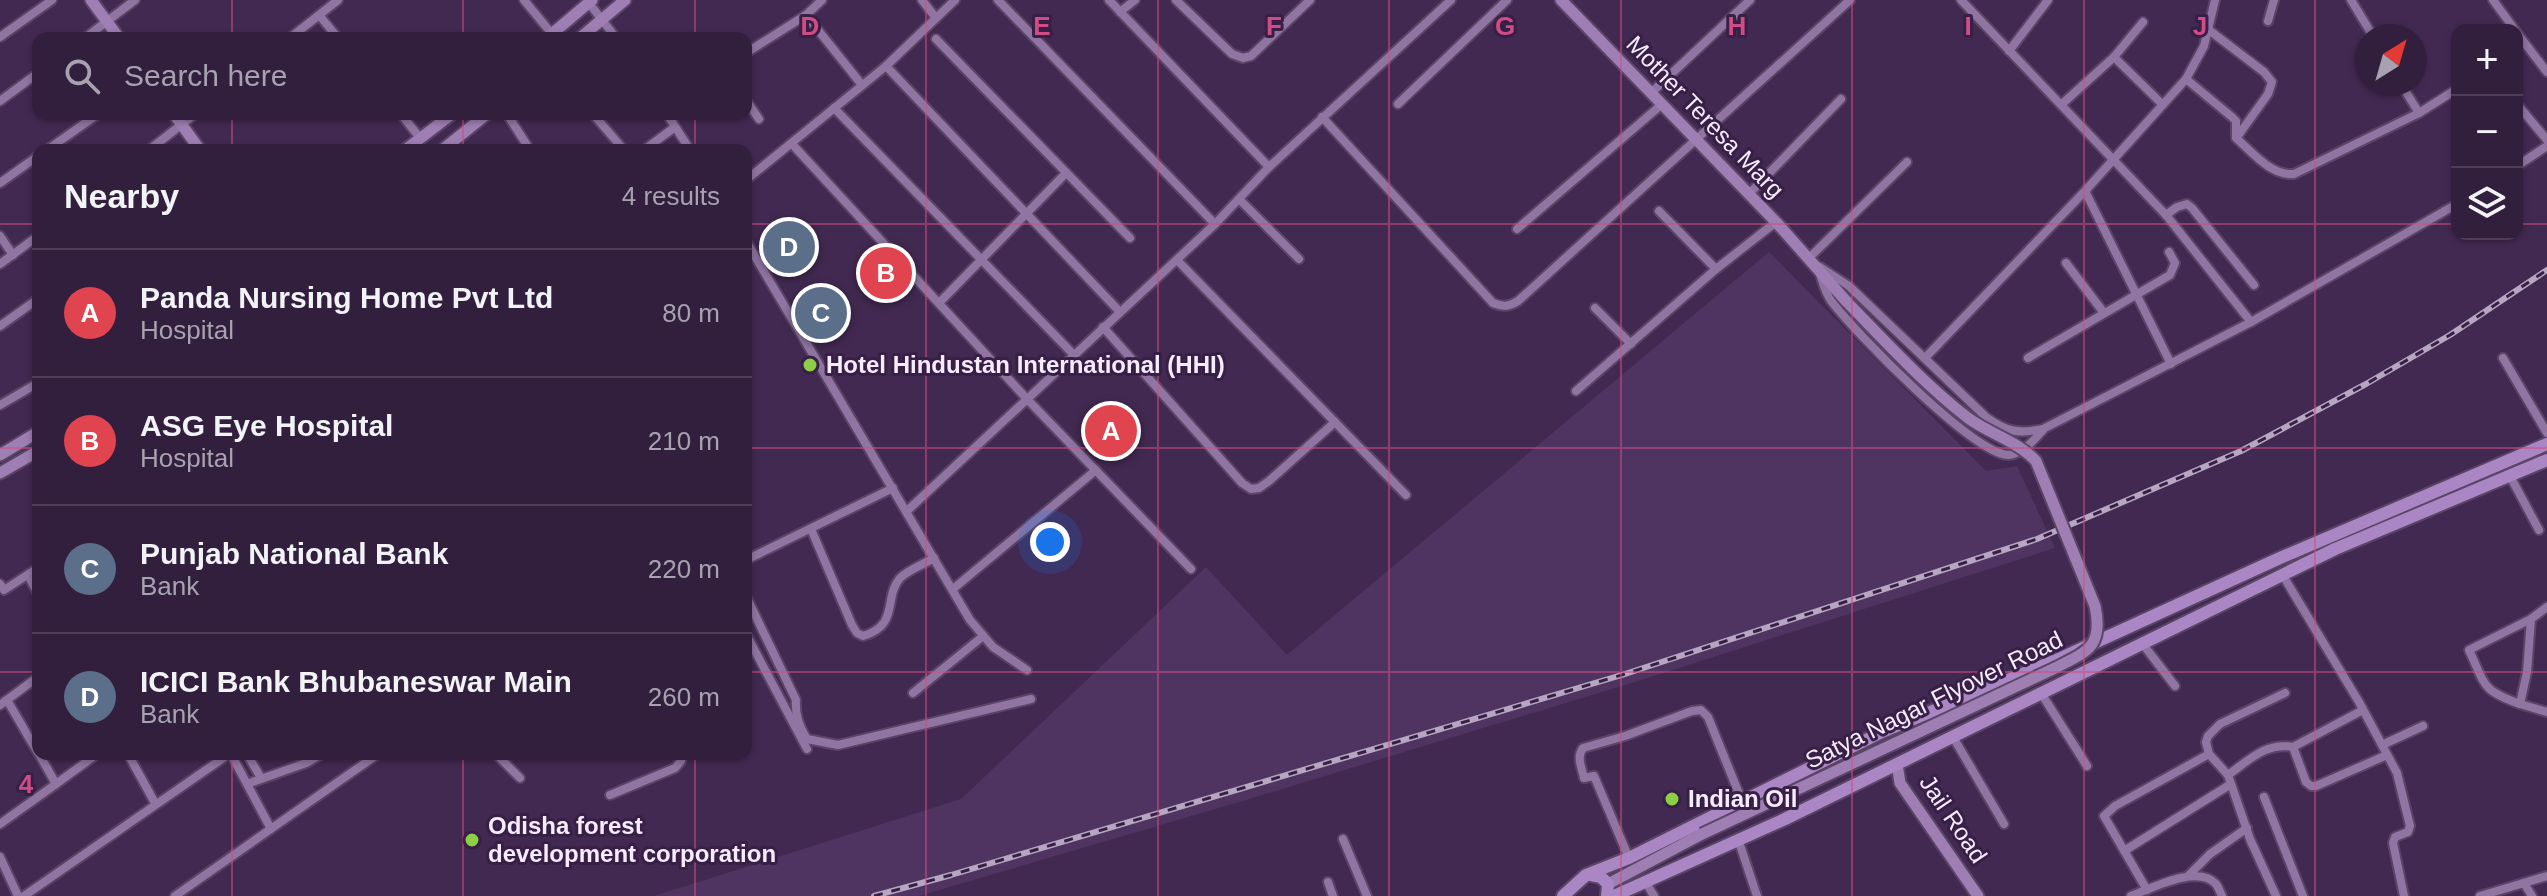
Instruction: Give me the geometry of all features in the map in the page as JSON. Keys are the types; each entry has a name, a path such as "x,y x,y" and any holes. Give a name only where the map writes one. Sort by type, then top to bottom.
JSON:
{"main road":[{"path":"1563,896 1587,876 1882,732 2547,444"},
{"path":"1587,876 1601,877 1610,892 1645,881 1785,819 2282,574 2547,460"},
{"path":"2198,597 2205,611"},
{"path":"1994,686 2006,710"},
{"path":"1579,896 1579,887 1587,876"}],"street":[{"path":"0,37 52,0"},
{"path":"91,0 114,32"},
{"path":"93,32 135,0"},
{"path":"298,32 338,0"},
{"path":"524,0 546,32"},
{"path":"587,32 625,0"},
{"path":"752,49 806,15 822,0"},
{"path":"922,0 936,18"},
{"path":"752,175 886,66 955,0"},
{"path":"998,0 1215,224"},
{"path":"1109,0 1269,167"},
{"path":"1120,12 1135,0"},
{"path":"1176,0 1232,54 1243,58 1251,56 1310,0"},
{"path":"907,511 1215,224 1322,117 1451,0"},
{"path":"1398,104 1507,0"},
{"name":"Mother Teresa Marg","path":"1561,0 1776,222 1847,302"},
{"path":"1651,93 1750,0"},
{"path":"1322,117 1493,303 1503,307 1518,301 1850,0"},
{"path":"2009,51 2048,0"},
{"path":"1925,358 2085,191 2186,79 2200,56 2215,0"},
{"path":"2268,21 2274,0"},
{"path":"2351,0 2366,24"},
{"path":"2493,0 2511,24"},
{"path":"1963,1 2166,215 2251,322"},
{"path":"554,32 591,2 612,32"},
{"path":"319,15 333,32"},
{"path":"806,15 862,85"},
{"path":"2062,104 2114,57 2143,22"},
{"path":"2209,30 2264,72 2272,82 2268,94 2236,138"},
{"path":"936,39 1130,238"},
{"path":"2523,48 2547,72"},
{"path":"2114,57 2162,104"},
{"path":"886,66 1120,312"},
{"path":"0,101 32,77"},
{"path":"2186,79 2236,121 2236,138 2284,175 2294,174 2419,113 2451,93"},
{"path":"2408,96 2419,113"},
{"path":"1749,194 1841,99"},
{"path":"1517,229 1661,105"},
{"path":"834,108 1074,355"},
{"path":"752,109 759,119"},
{"path":"2523,112 2547,143 2523,161"},
{"path":"56,144 90,120"},
{"path":"178,120 196,144"},
{"path":"157,144 188,120"},
{"path":"406,120 420,138"},
{"path":"412,144 444,120"},
{"path":"450,144 480,120"},
{"path":"511,120 526,144"},
{"path":"598,120 619,144"},
{"path":"671,120 686,144"},
{"path":"652,144 675,127"},
{"path":"792,144 1027,399 1191,569"},
{"path":"0,183 32,160"},
{"path":"1812,261 1907,162"},
{"path":"939,303 1066,173"},
{"path":"2085,191 2171,364"},
{"path":"1239,199 1299,259"},
{"path":"2166,215 2187,204 2254,285"},
{"path":"2043,429 2251,322 2451,207"},
{"path":"1659,211 1716,269"},
{"path":"1576,391 1716,269 1776,222"},
{"path":"0,236 13,255"},
{"path":"0,264 32,241"},
{"path":"752,251 982,637 1027,670"},
{"path":"2028,358 2170,275 2175,263 2169,252"},
{"path":"1177,260 1406,495"},
{"name":"Mother Teresa Marg","path":"1812,261 1849,286 1963,396 2001,428 2026,433 2043,429"},
{"name":"Mother Teresa Marg","path":"1812,261 1830,300 1853,326 1933,405 1981,443 2000,454 2011,455 2019,452 2043,429"},
{"path":"2066,263 2104,313"},
{"name":"Satya Nagar Flyover Road","path":"1610,892 1702,834 2053,669 2088,650 2096,639 2098,622 2095,606 2036,461 2017,445 1972,421 1945,399 1847,302"},
{"path":"0,326 32,303"},
{"path":"1595,308 1631,344"},
{"path":"1103,327 1242,483 1251,489 1269,481 1335,422"},
{"path":"2503,358 2547,433"},
{"path":"0,405 32,386"},
{"path":"0,455 32,436"},
{"path":"0,473 32,454"},
{"path":"953,589 1096,470"},
{"path":"2510,476 2539,530"},
{"path":"752,557 893,488"},
{"path":"811,529 852,625 863,636 888,616 901,577 934,558"},
{"path":"0,584 4,590 32,572"},
{"path":"2282,574 2397,773 2410,826 2408,832 2395,837 2393,843 2404,896"},
{"path":"28,575 32,583"},
{"path":"2547,607 2531,619 2469,650 2487,689 2547,712"},
{"path":"752,608 796,700 798,719 807,739 838,745 1031,699"},
{"path":"2520,704 2527,672 2531,619"},
{"path":"913,693 982,637"},
{"path":"2142,643 2175,686"},
{"path":"752,645 807,749"},
{"path":"32,682 4,703 32,745"},
{"path":"2041,693 2087,766"},
{"path":"2276,896 2230,779 2209,754 2206,742 2212,730 2285,693"},
{"path":"1629,858 1594,776 1584,778 1579,759 1583,748 1701,710 1708,717 1742,801"},
{"path":"2124,851 2230,779 2271,746 2293,747 2363,710"},
{"path":"2382,745 2423,726"},
{"path":"1953,737 2004,824"},
{"path":"2293,747 2306,782 2311,786 2387,755"},
{"path":"2147,890 2104,816 2107,811 2209,754"},
{"path":"42,760 56,784"},
{"path":"0,824 89,760"},
{"path":"131,760 155,803"},
{"path":"24,896 221,760"},
{"path":"233,760 271,829"},
{"path":"250,760 261,778"},
{"path":"247,784 311,760"},
{"path":"175,896 369,760"},
{"path":"502,760 520,778"},
{"path":"610,795 675,768 681,760"},
{"name":"Jail Road","path":"1897,764 1900,783 1975,895"},
{"path":"2264,797 2303,896"},
{"path":"2131,896 2189,875 2210,854 2247,828"},
{"path":"1738,838 1757,896"},
{"path":"1343,839 1367,896"},
{"path":"0,857 18,896"},
{"path":"2189,875 2204,877 2216,884 2222,896"},
{"path":"2480,896 2547,876"},
{"path":"1645,881 1654,896"},
{"path":"1328,882 1333,896"},
{"path":"2524,883 2532,896"}],"shaded area":[{"path":"1769,252 1986,471 2017,466 2055,548 1635,682 919,896 654,896 961,799 1206,567 1287,655"}],"railway":[{"path":"874,896 1625,674 2037,539 2241,451 2450,335 2547,270"}],"place":[{"name":"ICICI Bank Bhubaneswar Main","path":"789,247"},
{"name":"ASG Eye Hospital","path":"886,273"},
{"name":"Punjab National Bank","path":"821,313"},
{"name":"Hotel Hindustan International (HHI)","path":"810,365"},
{"name":"Panda Nursing Home Pvt Ltd","path":"1111,431"},
{"name":"Indian Oil","path":"1672,799"},
{"name":"Odisha forest development corporation","path":"472,840"}]}
